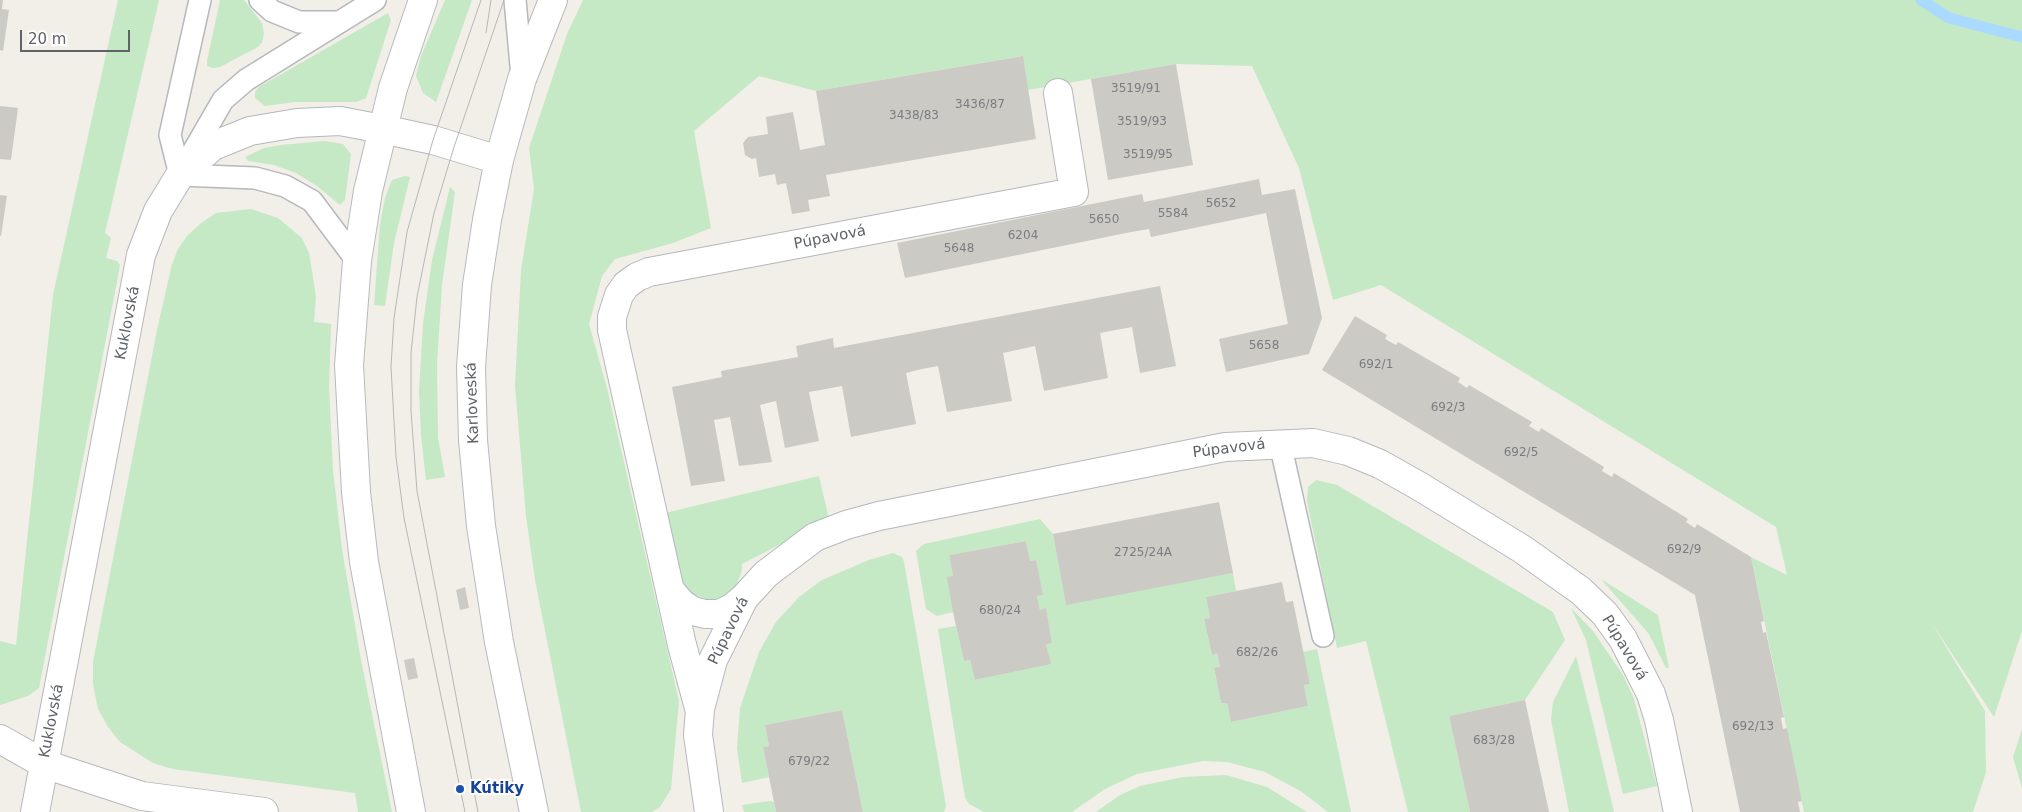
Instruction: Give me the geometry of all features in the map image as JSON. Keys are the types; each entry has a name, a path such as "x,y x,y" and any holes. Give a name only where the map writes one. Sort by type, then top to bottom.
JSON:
{"street":[{"path":"411,812 378,647 364,562 356,492 349,365 357,262 382,129 405,49 423,0"},
{"name":"Karloveská","path":"534,812 499,642 481,526 474,440 471,367 477,285 499,160 522,79 553,0"},
{"name":"Púpavová","path":"700,710 670,590 612,330 615,305 626,285 637,276 649,272 1074,192 1058,93"},
{"name":"Kuklovská","path":"35,812 141,255 158,211 180,174 213,146 250,131 297,123 340,121 433,140 499,160"},
{"name":"Púpavová","path":"709,812 698,735 700,710 713,660 744,598 766,574 787,556 815,537 846,524 879,516 1225,447 1312,443 1348,451 1380,464 1522,549 1581,590 1605,614 1622,639 1650,694 1659,720 1678,812"},
{"path":"670,590 682,604 694,611 705,614 719,614 732,608 744,598"},
{"path":"0,739 44,764 142,796 264,812"}],"lane":[{"path":"180,174 170,136 200,0"},
{"path":"260,0 272,11 299,22 339,22"},
{"path":"180,174 223,100 246,80 375,0"},
{"path":"515,0 522,79"},
{"path":"180,174 255,178 285,186 312,201 357,262"},
{"path":"1280,443 1323,636"}],"green space":[{"path":"118,0 159,0 105,233 111,238 106,258 117,261 120,265 119,271 39,688 28,696 0,705 0,641 16,645 53,295"},
{"path":"220,0 244,0 262,23 264,33 262,42 258,47 220,67 213,68 207,66 207,61"},
{"path":"445,0 472,0 436,102 423,93 416,76 421,56"},
{"path":"583,0 2022,0 2022,631 1994,717 1931,622 1985,711 1986,772 1973,812 1804,812 1751,557 1787,575 1776,527 1381,285 1333,300 1299,168 1252,66 1176,64 1028,90 1022,56 816,91 759,76 694,131 711,228 673,243 615,259 602,276 589,324 607,388 679,701 671,789 660,807 652,812 581,812 535,580 526,516 515,386 521,270 534,189 529,148 567,34"},
{"path":"388,13 391,20 366,98 356,102 295,102 265,106 255,98 255,92 259,87"},
{"path":"325,141 343,144 351,154 345,200 340,205 317,186 296,173 274,165 248,161 245,157 264,148"},
{"path":"405,176 410,177 394,243 385,306 374,305 380,224 385,198 392,180"},
{"path":"450,187 455,192 442,285 437,364 438,438 445,477 426,480 419,391 423,324 432,260"},
{"path":"251,209 278,218 302,238 309,253 316,297 314,322 331,324 329,387 333,470 342,549 361,660 392,812 358,812 355,793 173,769 153,763 120,742 108,727 98,709 93,684 93,662 157,330 172,264 178,249 187,236 201,223 216,213"},
{"path":"819,476 829,519 742,564 742,570 736,587 715,602 692,594 683,582 665,513"},
{"path":"1316,480 1337,485 1553,612 1565,640 1525,700 1449,716 1470,812 1408,812 1366,641 1337,648 1307,501 1308,487"},
{"path":"1040,519 1053,534 1066,604 1233,573 1236,591 1206,597 1210,618 1204,620 1212,654 1217,653 1220,667 1214,669 1221,703 1227,703 1231,722 1308,706 1304,685 1310,684 1303,652 1317,649 1351,812 1328,812 1302,792 1265,772 1227,762 1203,761 1137,774 1105,789 1072,812 984,812 969,804 965,798 938,629 956,626 964,661 970,660 975,680 1050,664 1046,645 1052,643 1046,609 1040,610 1037,596 1035,560 1030,561 1026,541 949,555 953,576 953,612 937,616 926,609 916,551 924,544"},
{"path":"893,553 902,557 904,562 946,806 944,812 863,812 842,710 765,725 769,746 763,747 769,777 742,783 737,748 740,708 759,652 776,622 799,597 822,580 869,560"},
{"path":"1601,579 1658,615 1669,668 1666,668 1649,634"},
{"path":"1571,608 1593,631 1623,675 1634,699 1657,786 1623,794 1586,640"},
{"path":"1576,656 1614,812 1569,812 1551,720 1553,702"},
{"path":"2022,729 2022,788 2013,757"},
{"path":"1226,775 1267,787 1307,812 1096,812 1120,795 1140,786 1183,777"},
{"path":"774,802 776,812 744,812 742,805"}],"building":[{"path":"0,0 3,0 2,9 9,10 3,51 0,50"},
{"path":"1023,56 1036,139 826,175 830,196 808,200 810,211 792,214 786,183 777,185 775,174 759,177 756,158 752,159 745,155 743,143 748,137 768,134 766,117 793,112 800,150 825,145 816,91"},
{"path":"1176,64 1193,165 1108,180 1091,79"},
{"path":"0,106 18,108 11,160 0,159"},
{"path":"1259,179 1262,195 1295,189 1322,318 1309,354 1226,372 1219,339 1288,324 1266,213 1151,237 1149,229 1131,232 905,278 897,243 1142,194 1144,202"},
{"path":"0,195 7,196 1,236 0,236"},
{"path":"1160,286 1176,366 1140,373 1132,327 1100,333 1108,378 1044,391 1035,346 1003,353 1012,401 947,412 938,366 922,369 906,373 916,424 851,437 842,386 809,392 819,441 785,448 776,401 760,405 772,462 739,466 730,417 714,420 725,481 691,486 672,387 722,377 721,371 798,357 796,346 833,338 834,348"},
{"path":"1355,316 1387,335 1385,339 1396,345 1398,342 1460,378 1458,382 1467,388 1469,385 1532,422 1529,426 1539,432 1541,428 1604,467 1602,471 1612,477 1614,473 1688,519 1686,522 1695,528 1697,524 1751,557 1764,621 1761,622 1763,633 1766,632 1784,717 1781,718 1783,729 1787,728 1802,801 1798,802 1800,812 1740,812 1695,595 1322,370"},
{"path":"1219,502 1233,573 1066,605 1053,534"},
{"path":"1026,541 1030,561 1036,560 1043,595 1037,596 1040,610 1046,608 1052,643 1046,645 1051,664 975,680 970,660 964,661 954,617 947,577 953,576 949,555"},
{"path":"1282,582 1286,602 1293,601 1310,684 1304,685 1308,706 1231,722 1227,703 1221,703 1214,668 1220,667 1217,653 1212,655 1204,619 1210,618 1206,597"},
{"path":"465,587 469,608 460,610 456,590"},
{"path":"414,658 418,678 408,680 404,660"},
{"path":"1525,700 1549,812 1470,812 1449,716"},
{"path":"842,710 863,812 776,812 763,747 769,746 765,725"}],"waterway":[{"path":"1921,0 1949,18 2022,37"}],"tram line":[{"path":"465,812 404,518 396,457 391,367 394,318 407,232 433,140 481,0"},
{"path":"486,33 491,0"},
{"path":"478,812 417,491 411,411 411,353 417,297 434,213 454,147 504,0"}],"place":[{"name":"Kútiky","path":"460,789"}]}
